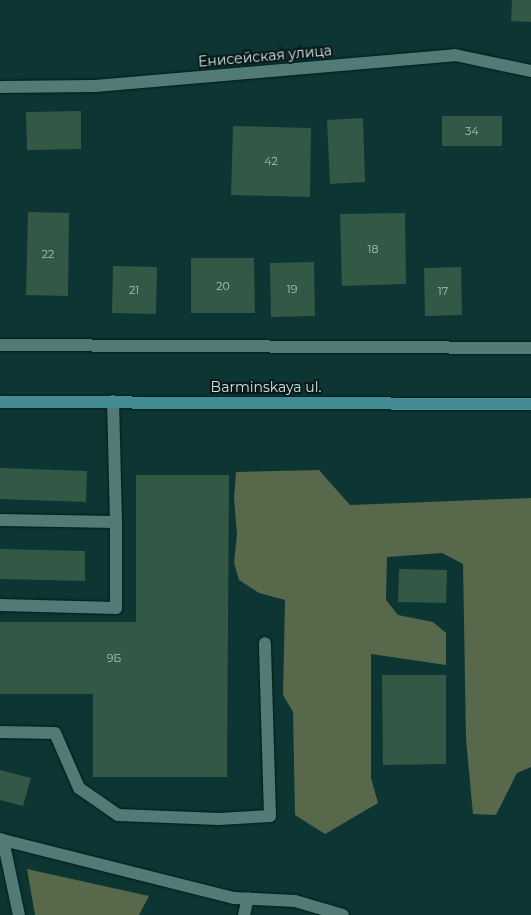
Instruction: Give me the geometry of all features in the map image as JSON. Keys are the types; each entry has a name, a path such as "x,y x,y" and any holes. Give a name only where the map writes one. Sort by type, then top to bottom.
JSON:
{"main road":[{"name":"Barminskaya ul.","path":"0,402 531,404"}],"street":[{"name":"Енисейская улица","path":"0,87 95,86 455,55 531,71"},
{"path":"0,345 531,348"},
{"path":"0,605 116,608 113,401"},
{"path":"0,520 116,522"},
{"path":"0,732 55,734 78,788 118,815 219,818 270,816 265,643"},
{"path":"19,915 2,839 248,898 295,901 343,915"},
{"path":"244,915 248,898"}],"green space":[{"path":"319,470 350,505 531,498 531,767 517,773 496,815 473,814 466,739 463,564 442,553 387,557 386,600 398,615 433,622 446,633 446,665 371,654 371,778 378,803 325,834 295,815 293,712 283,695 285,600 259,593 239,580 234,563 237,534 234,498 236,472"},
{"path":"27,869 149,896 139,915 35,915"}],"building":[{"path":"512,0 531,0 531,22 511,21"},
{"path":"81,111 81,149 27,150 26,112"},
{"path":"442,116 502,116 502,146 442,146"},
{"path":"363,118 365,182 330,184 327,120"},
{"path":"233,126 311,128 310,197 231,195"},
{"path":"28,212 69,213 68,296 26,295"},
{"path":"405,213 406,284 342,286 340,214"},
{"path":"191,258 254,258 255,313 191,313"},
{"path":"314,262 315,316 271,317 270,263"},
{"path":"113,266 157,267 156,314 112,313"},
{"path":"461,267 462,315 425,316 424,268"},
{"path":"0,468 87,471 86,502 0,499"},
{"path":"136,475 229,475 227,777 93,777 93,694 0,694 0,622 136,622"},
{"path":"0,549 85,551 85,581 0,579"},
{"path":"399,569 447,570 446,603 398,602"},
{"path":"382,675 446,675 446,764 383,765"},
{"path":"0,770 31,778 23,806 0,800"}]}
